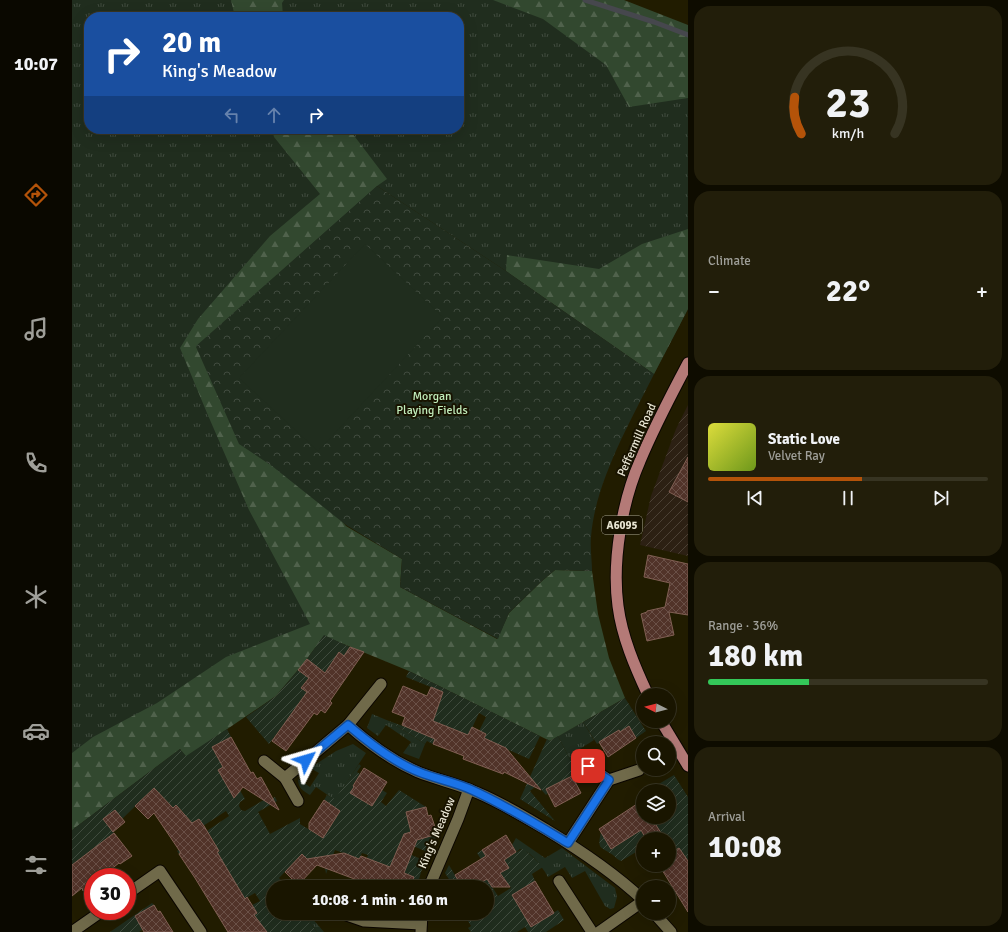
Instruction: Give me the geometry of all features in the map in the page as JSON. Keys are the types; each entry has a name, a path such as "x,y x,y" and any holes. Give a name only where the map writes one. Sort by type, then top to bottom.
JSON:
{"main road":[{"name":"Peffermill Road","path":"645,688 638,674 623,631 618,607 616,560 625,510 631,486 640,461 688,363"},
{"path":"665,728 688,766"}],"street":[{"path":"285,778 348,725 381,684"},
{"name":"King's Meadow","path":"348,725 379,749 415,770 470,789 501,803 600,864 636,894"},
{"path":"264,761 285,778 298,801"},
{"path":"588,766 609,780"},
{"path":"568,843 609,780 636,771"},
{"name":"King's Meadow","path":"432,880 470,789"},
{"path":"136,888 160,871 201,932"},
{"path":"559,881 592,932"},
{"name":"King's Meadow","path":"599,932 636,905"},
{"path":"72,932 89,920"},
{"path":"361,920 422,923"},
{"path":"660,920 671,932"}],"shaded area":[{"path":"688,405 688,556 640,545 651,496 676,429"}],"green space":[{"path":"72,0 515,0 688,61 688,309 654,374 506,271 377,186 324,635 303,664 180,749 72,830"},
{"path":"231,0 284,0 282,3 283,12 234,12"},
{"path":"493,0 624,0 688,25 688,98 629,107 606,65 543,19"},
{"path":"273,134 353,134 387,179 377,186 196,346 346,526 402,559 400,587 497,639 509,613 555,570 592,571 598,614 609,658 625,698 550,741 409,671 324,636 276,696 186,757 180,749 72,830 72,753 93,737 157,703 226,657 310,624 249,510 180,348 198,319 270,236 320,194 274,137"},
{"name":"Morgan Playing Fields","path":"377,186 506,271 654,374 615,453 599,496 591,537 592,571 555,570 509,613 498,639 400,587 402,559 346,525 272,466 239,444 196,347"},
{"path":"688,229 688,309 654,374 506,271 507,255 599,269 642,244"},
{"path":"365,244 443,317 318,451 239,378"},
{"path":"324,635 350,647 344,656 339,653 325,673 307,659"},
{"path":"298,670 311,680 306,681 301,688 307,693 269,744 246,717 276,696"},
{"path":"409,671 540,736 529,759 509,750 498,773 493,770 491,764 499,745 484,738 486,734 479,731 486,717 479,713 460,754 462,733 441,724 433,744 427,741 425,744 389,721 414,730 441,700 443,692 406,677"},
{"path":"625,698 636,715 636,728 644,728 646,731 639,736 636,736 636,738 629,727 627,744 619,730 597,744 583,722"},
{"path":"372,714 389,721 425,744 419,759 403,753 411,742 386,725 378,736 367,728"},
{"path":"583,722 594,740 572,754 582,771 577,773 558,736"},
{"path":"227,729 231,737 212,747 223,767 218,770 221,776 234,768 237,774 225,781 228,787 235,782 245,799 240,802 239,806 241,810 245,811 267,798 269,801 275,797 277,801 258,812 270,834 300,818 300,824 323,838 340,811 324,800 327,795 335,799 359,764 361,766 357,772 360,774 353,785 354,787 351,793 367,795 363,801 372,806 382,790 387,793 381,802 386,806 399,790 426,807 406,813 411,832 407,833 409,840 414,841 434,835 437,841 430,853 401,841 397,849 426,861 419,880 413,880 414,877 372,860 364,880 358,880 368,855 362,853 359,859 335,850 326,874 323,857 315,866 302,854 279,878 281,880 266,880 266,920 308,920 317,932 228,932 257,913 252,905 260,901 255,893 239,902 237,899 216,912 215,911 242,893 238,887 203,890 229,873 226,867 190,869 219,851 210,835 179,854 177,851 229,816 226,811 203,826 199,819 192,823 188,818 167,832 166,828 183,812 176,805 173,808 154,788 122,819 115,810 103,819 114,833 72,865 72,830 180,749 186,756"},
{"path":"558,736 577,773 546,789 548,793 546,795 537,785 530,791 555,821 520,799 547,739 550,741"},
{"path":"353,744 366,753 335,800 316,787 310,795 301,789 298,779 310,787 319,773 310,768 336,751"},
{"path":"675,776 688,797 688,870 672,880 668,880 667,878 673,872 676,872 676,869 686,859 679,848 676,850 676,832 652,832 648,826 651,824 676,824 676,784 659,784"},
{"path":"628,810 642,832 636,832 636,852 621,861 602,849 599,842 601,832 612,849 627,839"},
{"path":"516,838 545,858 562,848 615,888 617,897 614,908 610,909 605,906 585,871 572,878 565,867 548,877 532,856 520,849 516,852 512,845"},
{"path":"522,849 525,850 543,867 532,874 535,881 512,895 531,927 558,910 564,920 546,932 528,932 525,927 517,932 471,932 468,928 471,926 467,920 494,920 494,890 498,896 511,888 505,881 498,886 477,853 482,850 492,866"},
{"path":"449,865 458,880 450,880 445,873"},
{"path":"152,903 154,905 136,916 136,914"},
{"path":"136,916 143,929 139,932 110,932 127,920 136,920"},
{"path":"308,920 314,920 324,932 317,932"}],"building":[{"path":"688,457 688,502 669,492"},
{"path":"648,555 688,564 688,615 669,612 674,635 647,641 641,614 665,607 670,583 644,577"},
{"path":"350,647 364,652 330,701 332,703 325,713 321,710 317,715 314,713 286,751 272,741 307,692 301,688 309,678 298,670 307,659 325,673 339,652 344,656"},
{"path":"403,686 427,696 431,687 443,692 433,721 468,735 472,727 486,734 484,738 506,748 541,790 504,772 503,774 463,759 464,756 433,744 435,739 402,725 405,717 392,712"},
{"path":"629,726 636,738 608,757 599,742 619,730 620,732"},
{"path":"231,737 251,773 253,772 257,779 261,777 279,810 243,787 234,798 218,770 223,767 212,747"},
{"path":"364,768 387,782 372,806 350,793"},
{"path":"572,776 581,793 555,807 546,789"},
{"path":"154,788 173,808 176,805 192,823 199,819 219,851 217,852 245,899 247,897 257,913 254,915 267,932 228,932 179,854 181,853 154,813 148,819 135,806"},
{"path":"324,800 340,811 323,838 309,829 309,823"},
{"path":"636,805 636,824 655,824 660,832 642,832 641,830 611,849 599,829"},
{"path":"426,807 428,816 431,815 435,827 432,828 434,835 417,840 404,873 414,877 413,880 357,880 317,865 303,880 293,880 285,872 302,854 307,859 344,853 359,859 361,856 390,867 404,834 411,832 406,812"},
{"path":"115,810 125,822 113,832 103,819"},
{"path":"114,833 132,856 113,868 84,868 84,890 83,891 82,888 72,896 72,865"},
{"path":"506,835 516,852 504,860 509,868 500,873 510,887 494,887 494,880 487,879 458,880 455,875 486,856 482,850"},
{"path":"679,848 688,861 688,912 676,893 676,880 668,880 663,872 676,872 676,850"},
{"path":"535,881 554,913 531,927 512,895"},
{"path":"154,905 158,912 160,911 173,932 144,932 136,915"}],"waterway":[{"path":"585,0 654,22 688,35"}],"route":[{"path":"306,760 348,725 354,731 402,764 418,772 470,789 501,803 568,843 609,780 588,766"}]}
